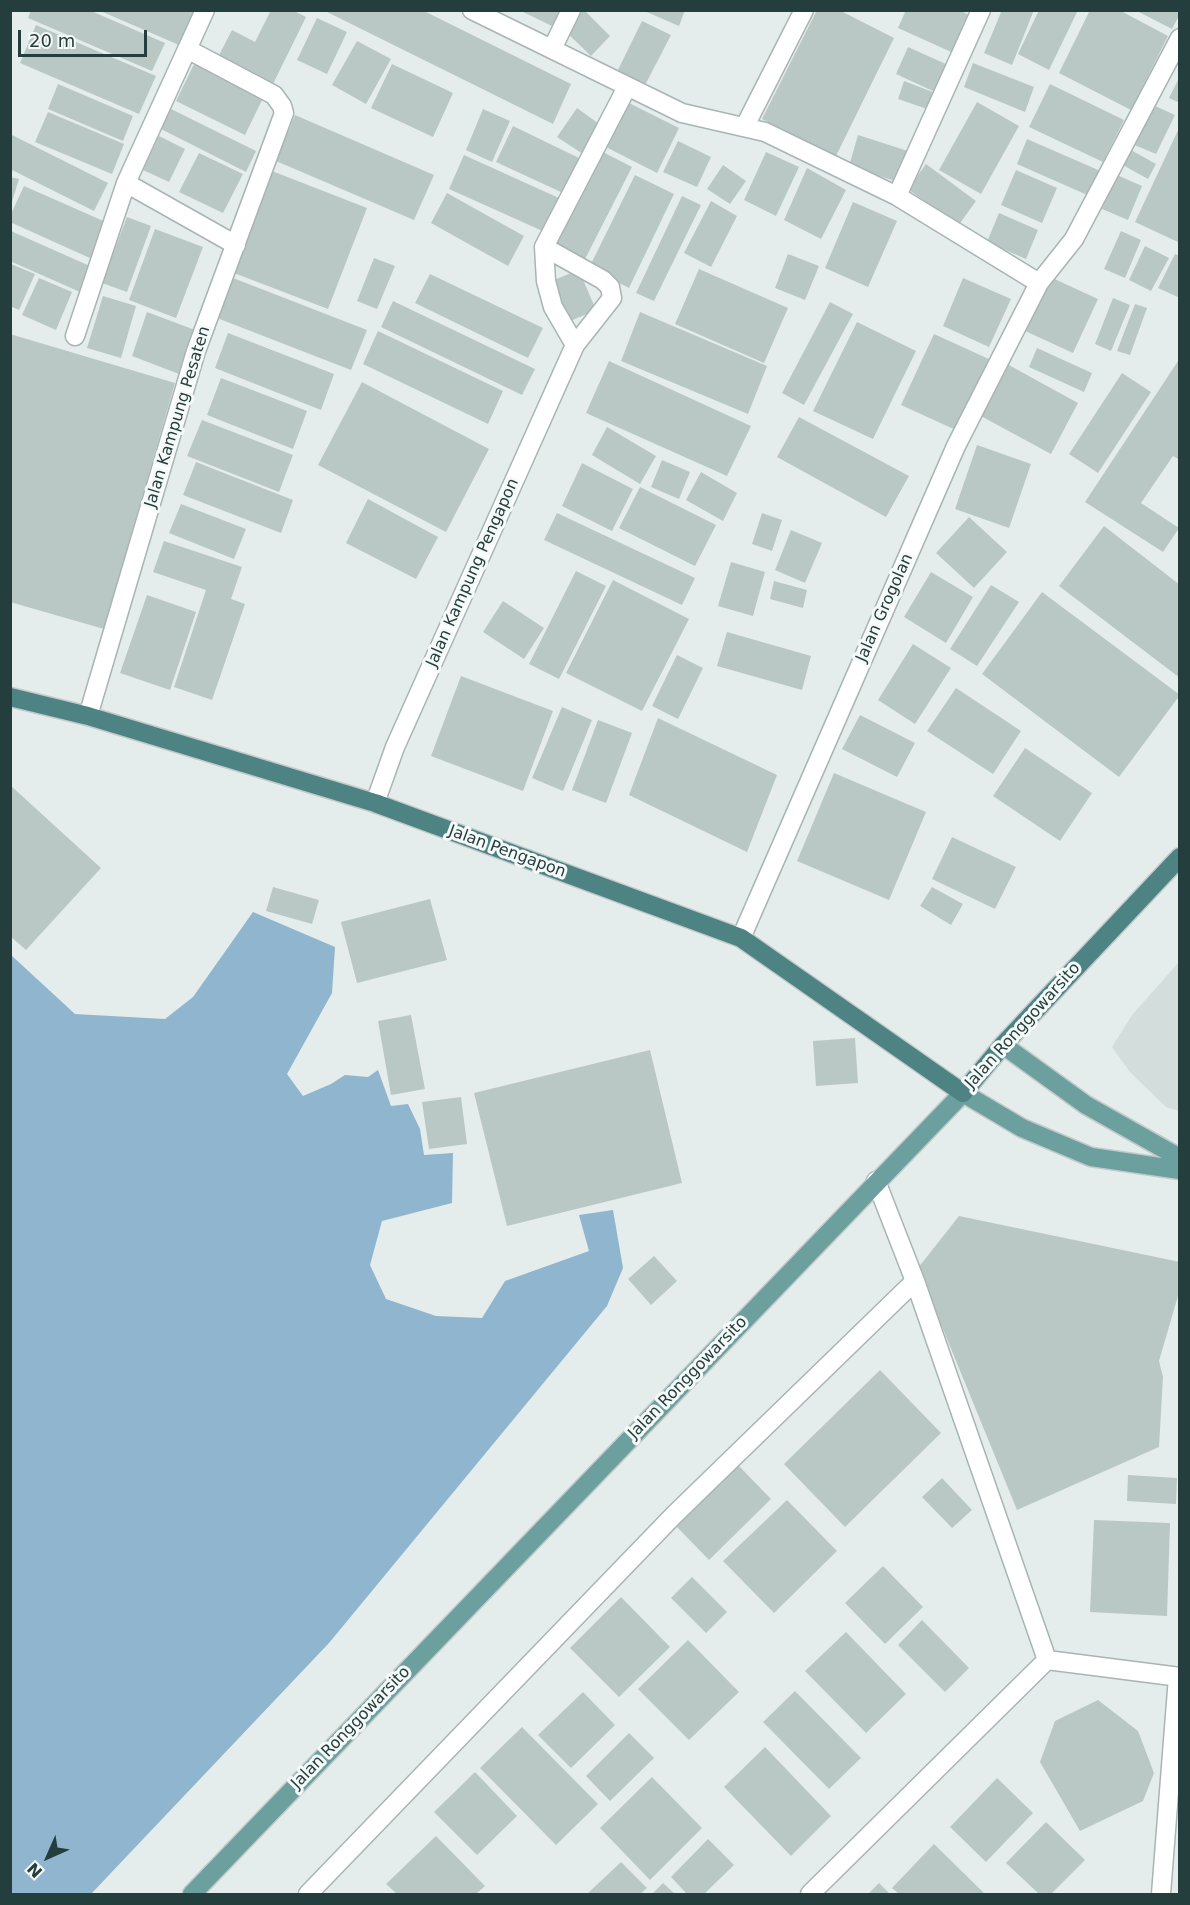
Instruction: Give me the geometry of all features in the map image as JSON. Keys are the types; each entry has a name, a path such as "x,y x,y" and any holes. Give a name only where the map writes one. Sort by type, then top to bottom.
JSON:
{"highway":[{"name":"Jalan Pengapon","path":"10,697 88,716 375,803 741,938 963,1093"},
{"name":"Jalan Ronggowarsito","path":"963,1093 1003,1045 1179,857"}],"main road":[{"path":"1003,1045 1086,1105 1179,1158"},
{"path":"963,1093 1022,1128 1091,1156 1179,1170"},
{"name":"Jalan Ronggowarsito","path":"192,1894 963,1093"}],"street":[{"path":"75,336 126,183 205,10"},
{"path":"552,49 571,10"},
{"path":"745,126 804,10"},
{"path":"897,196 981,10"},
{"path":"477,12 682,113 765,132 897,196 1039,283"},
{"name":"Jalan Grogolan","path":"741,938 956,446 1039,283 1074,239 1179,38"},
{"name":"Jalan Kampung Pesaten","path":"88,716 196,351 284,113 274,95 187,49"},
{"path":"575,345 553,307 546,281 544,247 627,87"},
{"path":"126,183 236,245"},
{"name":"Jalan Kampung Pengapon","path":"375,803 395,747 575,345 608,305 612,293 610,286 603,280 544,247"},
{"path":"876,1181 915,1281 1047,1660"},
{"path":"308,1894 674,1515 915,1281"},
{"path":"1047,1660 1179,1677 1161,1894"},
{"path":"810,1894 1047,1660"}],"shaded area":[{"path":"1179,962 1179,1111 1166,1107 1130,1072 1112,1047 1132,1015"}],"water":[{"path":"253,912 335,947 332,993 287,1074 303,1096 345,1075 368,1077 378,1070 391,1106 408,1104 420,1129 424,1155 453,1153 452,1203 382,1221 370,1265 386,1299 436,1316 482,1318 505,1281 589,1251 579,1215 613,1210 623,1268 607,1306 329,1643 91,1894 11,1894 11,955 75,1014 165,1019 193,997"}],"building":[{"path":"31,10 89,10 165,43 152,71 28,18"},
{"path":"98,10 194,10 179,45"},
{"path":"271,10 292,10 306,17 272,86 217,59 232,30 255,42"},
{"path":"323,10 422,10 571,84 553,124"},
{"path":"519,10 562,10 554,27"},
{"path":"581,10 584,10 610,36 591,56 563,29"},
{"path":"642,10 685,10 679,26"},
{"path":"817,10 839,10 894,38 836,156 762,119"},
{"path":"906,10 959,10 975,18 958,55 898,28"},
{"path":"1002,10 1034,10 1012,65 984,53"},
{"path":"1039,10 1078,10 1049,70 1018,54"},
{"path":"1090,10 1119,10 1168,36 1131,110 1059,73"},
{"path":"1135,10 1180,10 1180,14 1172,29"},
{"path":"317,18 347,32 327,74 297,60"},
{"path":"642,21 671,35 642,91 615,76"},
{"path":"36,25 156,76 139,114 20,63"},
{"path":"357,41 391,59 366,104 332,85"},
{"path":"908,47 948,65 935,92 896,74"},
{"path":"195,62 264,96 245,135 176,101"},
{"path":"973,63 1034,87 1025,112 964,87"},
{"path":"392,64 453,93 433,137 371,108"},
{"path":"1180,76 1180,103 1169,98"},
{"path":"904,81 938,94 933,111 898,99"},
{"path":"58,84 133,116 123,141 48,109"},
{"path":"1050,84 1124,120 1103,162 1029,127"},
{"path":"623,100 679,128 657,173 600,144"},
{"path":"977,102 1019,126 981,194 939,170"},
{"path":"1151,104 1175,115 1156,154 1132,144"},
{"path":"169,108 256,151 246,172 159,128"},
{"path":"577,108 602,126 583,154 557,137"},
{"path":"483,109 510,121 492,162 466,150"},
{"path":"48,112 124,144 112,174 35,142"},
{"path":"295,115 434,175 414,220 276,161"},
{"path":"513,126 579,158 563,193 496,162"},
{"path":"1180,126 1180,243 1135,222"},
{"path":"10,134 108,183 94,211 10,169"},
{"path":"858,135 911,152 901,183 849,166"},
{"path":"159,136 185,149 169,182 143,170"},
{"path":"1027,139 1105,173 1094,198 1017,164"},
{"path":"678,141 711,157 697,187 663,172"},
{"path":"1129,149 1156,164 1148,179 1121,164"},
{"path":"599,150 632,167 582,265 549,248"},
{"path":"766,152 799,167 776,216 744,200"},
{"path":"199,153 243,174 223,213 179,192"},
{"path":"464,155 561,199 547,233 449,189"},
{"path":"926,164 976,201 958,226 908,189"},
{"path":"723,165 746,181 730,204 707,189"},
{"path":"807,168 846,190 821,239 784,220"},
{"path":"1016,170 1057,188 1042,223 1001,205"},
{"path":"272,171 367,208 328,309 234,273"},
{"path":"635,175 674,194 629,288 589,268"},
{"path":"1117,175 1142,186 1128,220 1102,209"},
{"path":"10,177 19,179 11,205 10,204"},
{"path":"24,186 108,223 92,259 10,222 10,216"},
{"path":"447,193 524,236 508,266 431,223"},
{"path":"682,196 701,205 654,301 636,293"},
{"path":"711,201 737,216 711,267 684,253"},
{"path":"853,202 897,221 868,287 825,268"},
{"path":"999,213 1038,230 1026,259 987,242"},
{"path":"127,217 151,226 127,292 102,283"},
{"path":"155,229 203,247 176,318 129,300"},
{"path":"11,231 92,267 80,292 10,261"},
{"path":"1121,231 1141,240 1125,278 1104,269"},
{"path":"1145,246 1169,258 1151,291 1129,280"},
{"path":"788,254 819,266 805,300 775,288"},
{"path":"1175,254 1180,256 1180,298 1158,288"},
{"path":"374,258 395,266 377,309 357,301"},
{"path":"11,264 35,274 19,310 10,306"},
{"path":"699,269 788,308 764,363 675,324"},
{"path":"579,270 596,310 568,322 551,281"},
{"path":"430,274 543,328 528,358 415,303"},
{"path":"1048,276 1098,299 1073,353 1023,330"},
{"path":"39,278 72,292 56,330 22,315"},
{"path":"233,278 367,330 351,370 217,318"},
{"path":"963,278 1011,299 989,347 943,326"},
{"path":"103,296 136,306 121,358 87,348"},
{"path":"1113,298 1130,305 1111,351 1095,344"},
{"path":"393,301 535,369 522,395 381,327"},
{"path":"830,302 853,314 804,405 782,393"},
{"path":"1135,304 1147,308 1130,355 1117,351"},
{"path":"147,312 195,330 179,374 132,356"},
{"path":"640,312 767,366 748,414 621,361"},
{"path":"857,322 916,351 873,439 813,411"},
{"path":"378,331 503,391 488,424 363,364"},
{"path":"228,333 334,374 321,410 215,368"},
{"path":"10,334 175,383 104,629 10,602"},
{"path":"934,334 991,360 958,431 901,405"},
{"path":"1037,348 1092,373 1084,392 1029,367"},
{"path":"1180,358 1180,460 1173,456 1141,503 1179,528 1163,552 1085,502"},
{"path":"609,361 751,426 727,476 586,413"},
{"path":"1007,364 1078,403 1051,454 979,415"},
{"path":"1122,373 1151,392 1098,473 1069,454"},
{"path":"221,378 307,411 293,449 207,415"},
{"path":"362,382 489,449 446,532 318,465"},
{"path":"799,417 909,476 886,517 777,457"},
{"path":"202,420 293,455 279,492 187,456"},
{"path":"607,427 656,456 640,484 592,455"},
{"path":"977,445 1031,464 1009,528 955,509"},
{"path":"662,460 690,472 679,499 651,487"},
{"path":"196,462 293,500 281,533 183,495"},
{"path":"582,463 633,489 612,531 562,506"},
{"path":"701,472 737,493 723,521 686,500"},
{"path":"640,487 716,525 695,566 619,528"},
{"path":"368,499 438,537 416,579 346,543"},
{"path":"181,504 246,529 234,559 169,533"},
{"path":"557,513 695,578 682,605 544,540"},
{"path":"762,513 782,520 772,551 752,544"},
{"path":"969,517 1007,552 974,588 936,553"},
{"path":"1104,526 1180,585 1180,678 1059,586"},
{"path":"791,530 822,543 805,583 775,570"},
{"path":"164,541 242,567 231,599 245,604 212,700 174,687 206,590 153,572"},
{"path":"731,562 765,572 753,616 718,606"},
{"path":"576,571 606,586 559,679 529,664"},
{"path":"931,572 973,597 946,643 904,617"},
{"path":"613,580 689,619 642,711 566,673"},
{"path":"774,581 807,590 803,608 770,599"},
{"path":"991,585 1019,602 977,666 950,649"},
{"path":"1042,592 1180,695 1119,777 982,674"},
{"path":"147,595 196,612 170,690 120,673"},
{"path":"503,601 544,628 524,659 483,632"},
{"path":"727,632 811,656 802,690 717,666"},
{"path":"913,644 951,668 915,724 878,700"},
{"path":"677,655 703,668 678,719 652,706"},
{"path":"461,676 553,711 523,791 431,756"},
{"path":"956,688 1021,731 993,774 927,731"},
{"path":"562,707 592,720 563,791 532,778"},
{"path":"860,715 915,743 897,777 842,749"},
{"path":"658,718 777,775 747,852 629,795"},
{"path":"598,720 632,733 606,803 572,790"},
{"path":"1025,748 1092,793 1060,841 993,796"},
{"path":"834,773 926,812 889,900 797,861"},
{"path":"10,785 101,868 26,950 10,936"},
{"path":"952,837 1016,867 995,909 932,879"},
{"path":"273,887 319,900 312,924 266,911"},
{"path":"932,887 963,904 951,925 920,906"},
{"path":"430,899 447,960 357,983 341,922"},
{"path":"411,1015 425,1089 391,1095 378,1021"},
{"path":"855,1038 858,1083 816,1086 813,1041"},
{"path":"650,1050 682,1183 507,1226 474,1093"},
{"path":"461,1097 467,1144 429,1149 422,1102"},
{"path":"959,1216 1180,1262 1180,1289 1159,1361 1163,1377 1159,1447 1017,1510 918,1268"},
{"path":"654,1256 677,1281 651,1305 628,1279"},
{"path":"880,1370 941,1433 845,1527 784,1464"},
{"path":"738,1465 771,1499 709,1560 676,1526"},
{"path":"1128,1475 1177,1478 1176,1504 1127,1501"},
{"path":"942,1478 972,1510 952,1528 922,1497"},
{"path":"787,1500 837,1551 774,1613 723,1561"},
{"path":"1094,1520 1170,1523 1167,1616 1090,1612"},
{"path":"883,1566 923,1607 885,1644 845,1603"},
{"path":"692,1577 727,1612 706,1633 671,1598"},
{"path":"621,1597 670,1647 619,1697 570,1648"},
{"path":"922,1620 969,1668 945,1692 898,1645"},
{"path":"846,1632 906,1694 866,1733 805,1671"},
{"path":"688,1640 739,1692 689,1740 638,1689"},
{"path":"795,1691 861,1758 829,1789 763,1722"},
{"path":"583,1692 615,1725 571,1768 538,1735"},
{"path":"1098,1700 1138,1731 1154,1773 1143,1801 1080,1831 1040,1762 1055,1721"},
{"path":"522,1727 598,1804 556,1845 480,1768"},
{"path":"629,1733 654,1758 610,1801 586,1776"},
{"path":"765,1747 831,1816 791,1856 724,1787"},
{"path":"475,1772 517,1816 477,1855 434,1812"},
{"path":"652,1777 702,1828 650,1880 600,1828"},
{"path":"997,1778 1033,1813 986,1862 950,1827"},
{"path":"1046,1822 1085,1860 1051,1894 1039,1894 1006,1863"},
{"path":"436,1836 485,1886 476,1894 397,1894 386,1884"},
{"path":"708,1839 734,1865 704,1894 687,1894 671,1877"},
{"path":"934,1844 985,1894 899,1894 892,1888"},
{"path":"621,1862 647,1888 640,1894 587,1894"},
{"path":"663,1883 675,1894 652,1894"},
{"path":"879,1883 890,1894 868,1894"}]}
